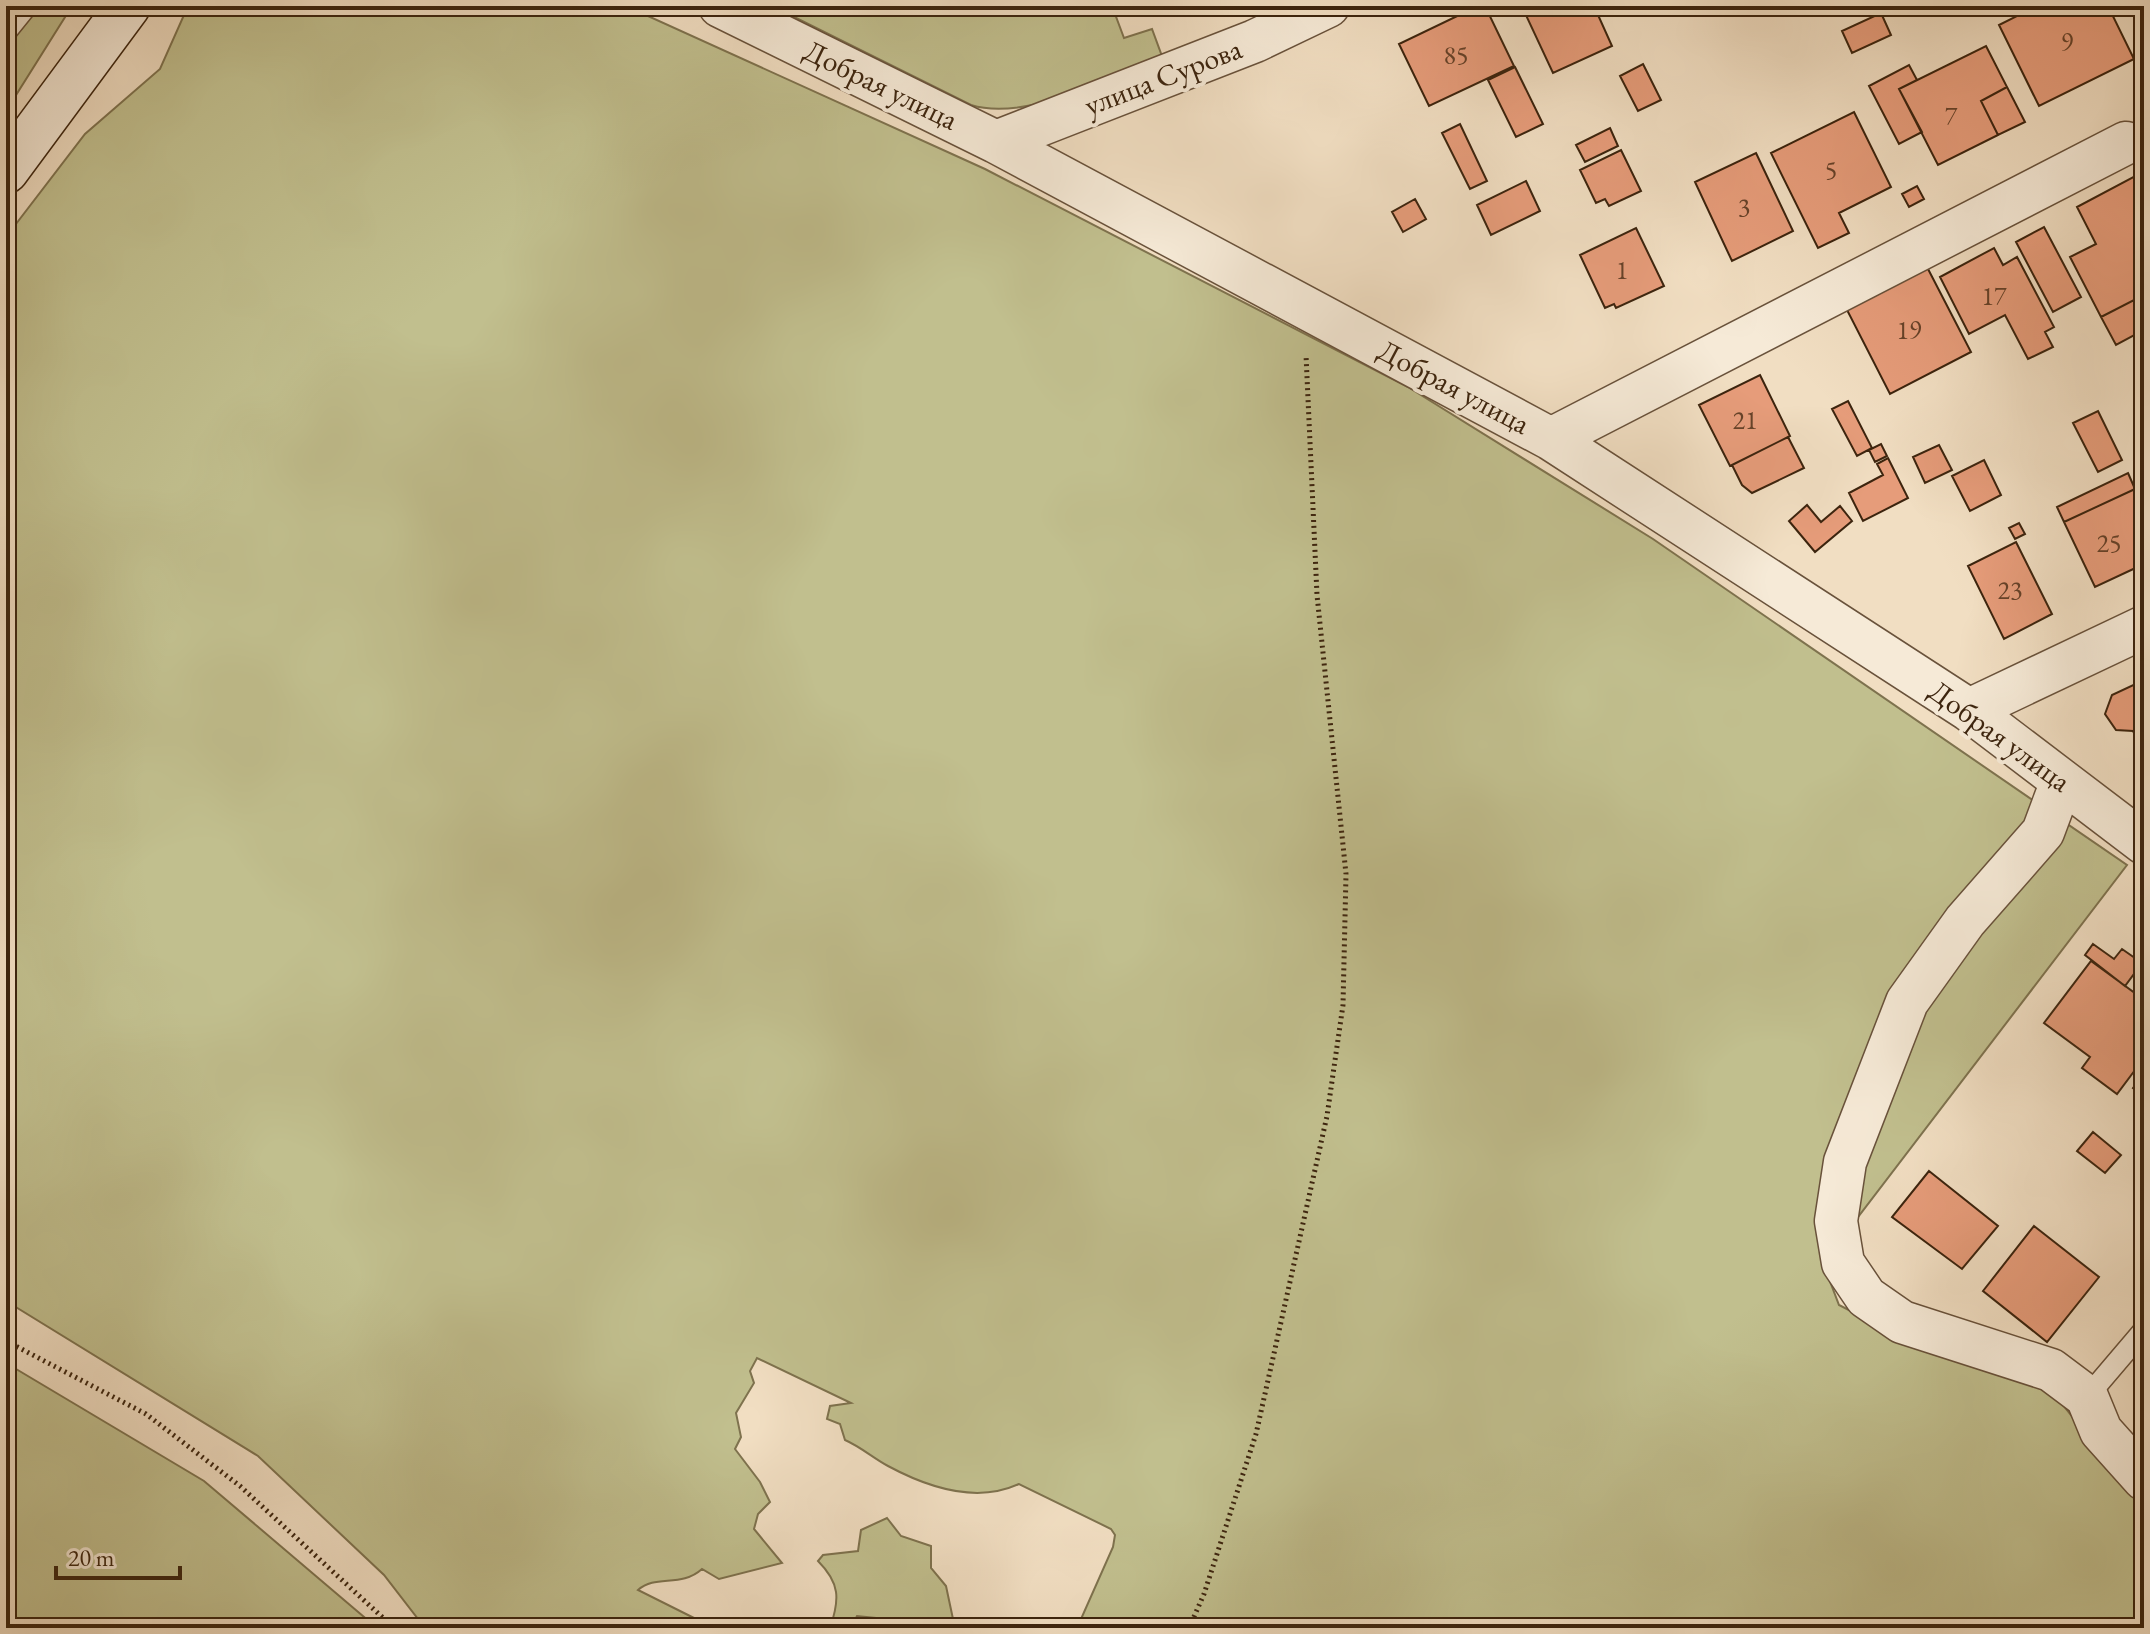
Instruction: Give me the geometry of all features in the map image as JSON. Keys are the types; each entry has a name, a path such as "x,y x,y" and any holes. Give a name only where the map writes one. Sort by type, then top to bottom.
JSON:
{"street":[{"path":"6,171 128,6"},
{"name":"Добрая улица","path":"720,6 996,142 1551,439 1969,710 2144,843"},
{"name":"улица Сурова","path":"996,142 1255,41 1328,6"},
{"path":"1551,439 2126,143"},
{"path":"1969,710 2144,627"},
{"path":"2062,781 2043,832 1965,921 1907,1002 1845,1162 1836,1221 1843,1263 1866,1297 1902,1322 2051,1370 2087,1397 2101,1431 2144,1479"}],"lane":[{"path":"6,32 27,6"},
{"path":"2087,1397 2144,1330"}],"path":[{"path":"1189,1628 1204,1594 1256,1434 1327,1116 1343,1005 1346,874 1317,595 1304,307"},
{"path":"6,1341 146,1414 240,1486 394,1628"}],"shaded area":[{"path":"6,6 72,6 6,111"},
{"path":"188,6 626,6 985,169 1408,387 1653,539 2127,865 1823,1263 1839,1305 1903,1338 2043,1380 2144,1507 2144,1628 1077,1628 1113,1547 1115,1535 1111,1529 1019,1484 1003,1490 969,1493 935,1486 903,1474 845,1440 840,1424 827,1419 830,1406 851,1403 757,1358 750,1371 754,1383 736,1413 741,1437 735,1449 760,1482 770,1502 758,1514 754,1529 782,1563 719,1579 702,1569 686,1578 645,1585 638,1590 714,1628 425,1628 384,1575 258,1456 6,1301 6,237 85,134 160,69"},
{"path":"772,6 1112,6 1124,38 1152,29 1163,59 1067,96 1017,108 993,109 971,105"},
{"path":"6,1363 204,1481 377,1628 6,1628"},
{"path":"887,1518 901,1536 931,1546 931,1568 946,1586 953,1619 950,1628 895,1628 876,1618 857,1616 851,1628 830,1628 836,1592 831,1577 818,1561 823,1555 858,1551 861,1530"}],"building":[{"path":"1478,6 1485,6 1514,66 1429,106 1399,44"},
{"path":"1534,6 1594,6 1612,46 1553,73 1524,11"},
{"path":"2037,6 2108,6 2134,59 2039,106 1999,25"},
{"path":"1881,13 1891,35 1852,53 1842,31"},
{"path":"1986,46 2007,87 1981,101 1998,135 1938,165 1899,89"},
{"path":"1643,64 1661,100 1638,111 1620,76"},
{"path":"1909,65 1917,80 1899,89 1922,132 1899,144 1869,86"},
{"path":"1515,67 1543,124 1516,137 1488,80"},
{"path":"2007,87 2025,122 1998,135 1981,101"},
{"path":"1854,112 1891,187 1839,213 1849,233 1818,248 1771,153"},
{"path":"1460,124 1487,181 1470,189 1442,133"},
{"path":"1610,128 1618,146 1585,162 1576,145"},
{"path":"1621,150 1641,191 1609,206 1605,199 1596,203 1580,170"},
{"path":"1756,153 1793,231 1732,261 1695,182"},
{"path":"2139,174 2144,184 2144,266 2141,267 2144,295 2101,317 2070,257 2096,244 2077,207"},
{"path":"1526,181 1540,211 1491,235 1477,205"},
{"path":"1917,186 1924,199 1909,207 1902,194"},
{"path":"1415,199 1426,219 1403,232 1392,212"},
{"path":"2044,227 2081,297 2053,312 2016,242"},
{"path":"1636,228 1664,286 1616,308 1614,304 1605,308 1580,255"},
{"path":"1994,248 2003,265 2017,257 2054,327 2045,332 2053,347 2028,359 2005,315 1969,334 1940,277"},
{"path":"1927,267 1971,352 1890,394 1846,308"},
{"path":"2134,300 2144,319 2144,330 2116,345 2101,317"},
{"path":"1760,375 1790,436 1730,466 1699,405"},
{"path":"1848,401 1872,448 1857,456 1832,409"},
{"path":"2098,411 2122,460 2098,472 2073,423"},
{"path":"1788,437 1804,468 1752,493 1742,485 1732,465"},
{"path":"1881,444 1887,456 1875,462 1869,450"},
{"path":"1939,445 1952,470 1925,483 1913,457"},
{"path":"1888,458 1908,498 1863,521 1849,493 1883,475 1877,464"},
{"path":"1984,460 2001,495 1970,511 1952,476"},
{"path":"2128,473 2135,489 2064,522 2057,507"},
{"path":"2135,489 2144,507 2144,564 2095,587 2064,522"},
{"path":"1807,505 1821,522 1840,506 1852,521 1815,552 1789,521"},
{"path":"2019,523 2025,534 2015,539 2009,528"},
{"path":"2016,542 2052,614 2004,639 1968,566"},
{"path":"2144,680 2144,753 2133,731 2116,730 2105,714 2112,695"},
{"path":"2093,944 2114,959 2122,949 2142,963 2125,986 2085,955"},
{"path":"2091,961 2139,996 2144,989 2144,1058 2117,1094 2082,1068 2090,1057 2044,1023"},
{"path":"2144,1074 2144,1097 2133,1088"},
{"path":"2093,1132 2121,1155 2105,1173 2077,1151"},
{"path":"1929,1171 1998,1226 1962,1269 1892,1217"},
{"path":"2034,1226 2099,1277 2047,1342 1983,1291"}]}
